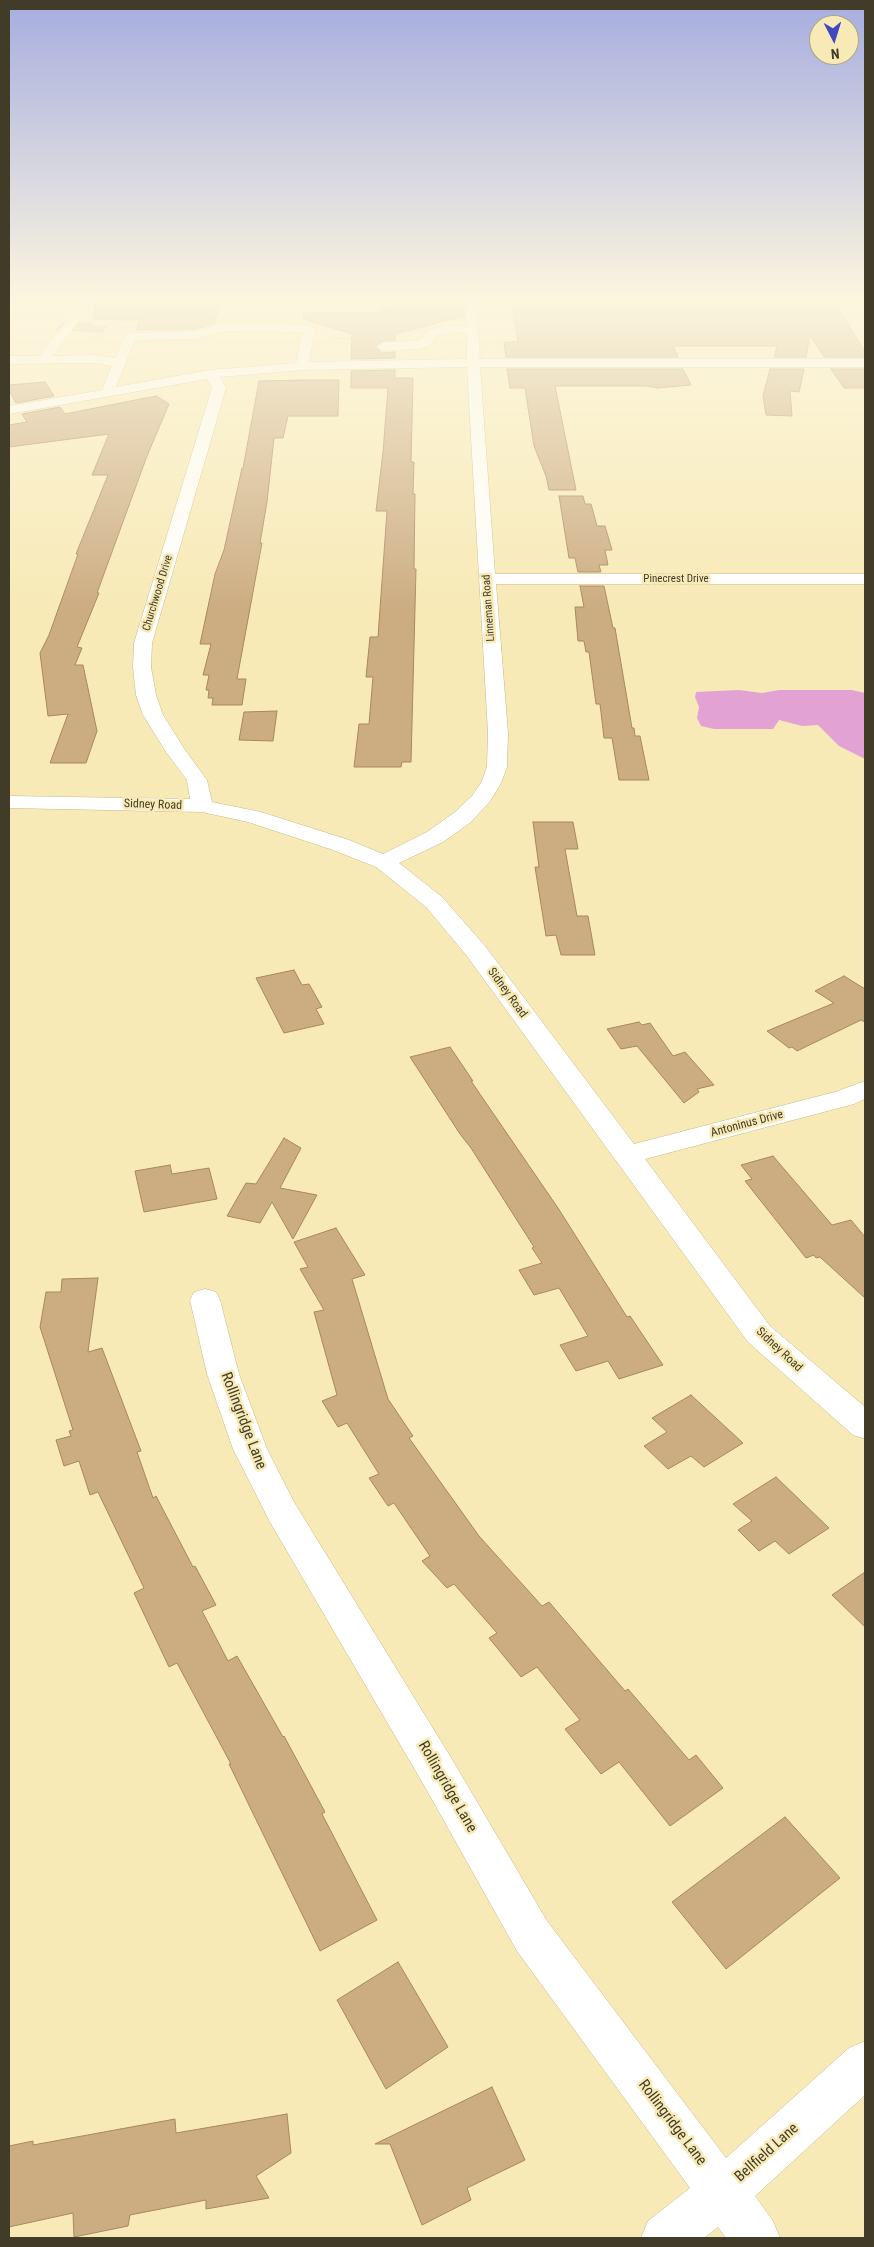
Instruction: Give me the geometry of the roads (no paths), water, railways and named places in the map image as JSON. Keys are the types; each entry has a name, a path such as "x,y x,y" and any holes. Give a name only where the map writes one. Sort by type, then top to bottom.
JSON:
{"street":[{"path":"9,410 53,402"},
{"name":"Churchwood Drive","path":"202,806 197,780 176,752 153,715 146,695 142,667 143,643 214,402"},
{"name":"Linneman Road","path":"384,862 435,837 463,817 480,800 492,784 496,767 498,733 475,402"},
{"name":"Pinecrest Drive","path":"487,579 865,579"},
{"name":"Sidney Road","path":"9,802 202,806 253,817 341,845 384,862 434,902 476,951 759,1334 865,1426"},
{"name":"Antoninus Drive","path":"627,1155 844,1098 865,1089"},
{"name":"Rollingridge Lane","path":"205,1300 223,1374 250,1449 282,1512 434,1766 532,1936 756,2238"},
{"name":"Bellfield Lane","path":"665,2238 723,2193 865,2064"}]}
